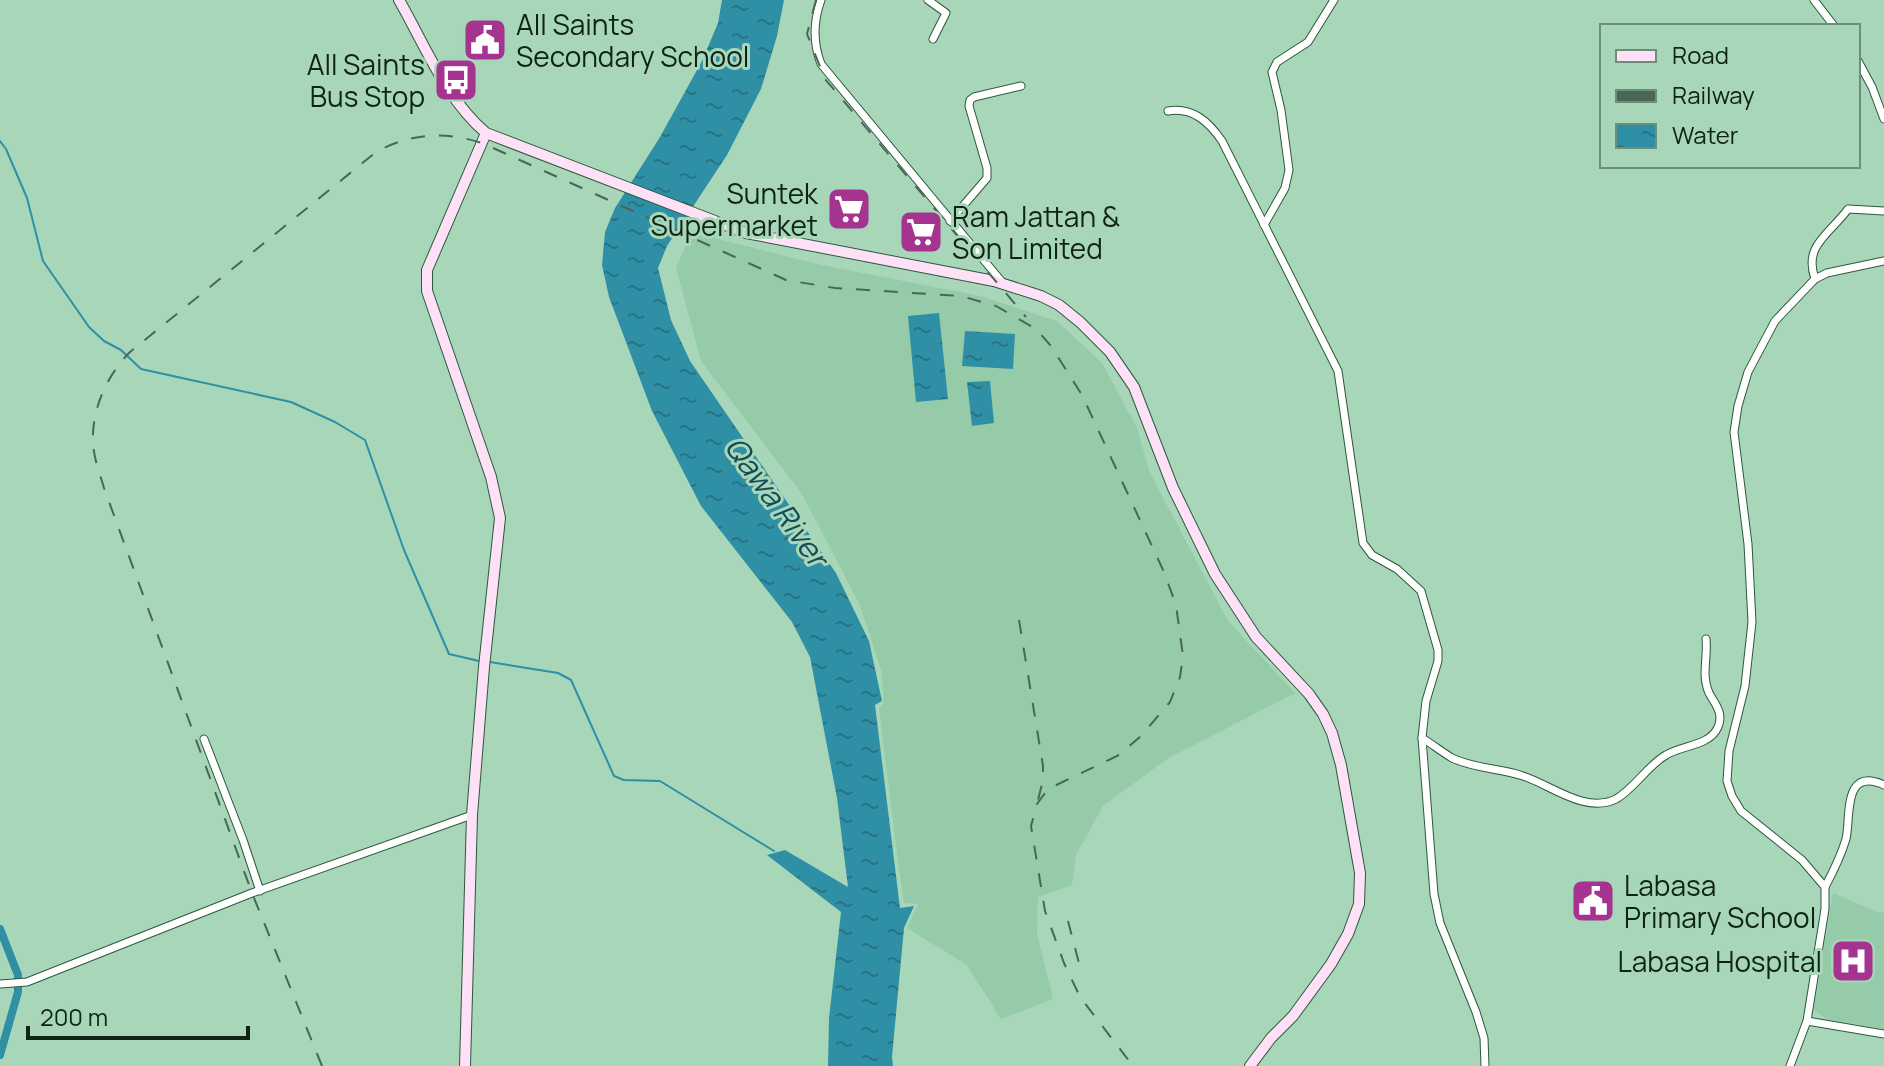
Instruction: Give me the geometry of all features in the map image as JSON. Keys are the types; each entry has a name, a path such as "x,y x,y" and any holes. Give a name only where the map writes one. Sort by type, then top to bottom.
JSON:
{"main road":[{"path":"399,0 450,91 468,116 486,133 698,216 767,238 1003,284 1059,305 1100,340 1121,366 1142,404 1173,488 1215,574 1256,637 1309,694 1332,733 1341,765 1360,873 1359,904 1348,934 1331,964 1293,1016 1264,1046 1250,1066"},
{"path":"465,1066 472,815 500,518 497,496 427,291 427,270 486,133"}],"street":[{"path":"821,0 814,40 821,64 1003,284"},
{"path":"928,0 946,13 933,39"},
{"path":"1264,225 1285,188 1289,170 1272,72 1277,62 1308,42 1334,0"},
{"path":"1814,0 1832,24"},
{"path":"1860,65 1884,119"},
{"path":"950,221 987,178 970,100 1021,86"},
{"path":"1168,111 1187,111 1210,124 1222,141 1338,371 1363,543 1372,555 1412,580 1427,604 1438,650 1438,661 1426,701 1422,738 1429,842 1440,923 1476,1012 1484,1038 1485,1066"},
{"path":"1815,279 1810,265 1811,255 1822,237 1848,209 1884,211"},
{"path":"1825,887 1802,860 1741,811 1727,781 1729,751 1745,686 1752,622 1748,544 1734,432 1748,372 1775,321 1815,279 1827,273 1884,261"},
{"path":"1422,738 1471,765 1523,776 1578,800 1597,803 1615,799 1655,761 1674,750 1709,739 1719,726 1717,704 1709,693 1704,672 1708,653 1706,639"},
{"path":"204,739 260,891"},
{"path":"1790,1066 1807,1021 1825,909 1825,887 1846,837 1850,797 1856,786 1865,782 1884,785"},
{"path":"0,984 27,982 260,891 472,815"},
{"path":"1807,1021 1884,1034"}],"shaded area":[{"path":"693,229 722,240 817,264 980,296 1057,321 1102,363 1137,428 1150,473 1228,621 1295,693 1167,759 1103,806 1076,855 1072,885 1038,897 1037,934 1053,999 1001,1019 967,965 907,928 918,904 904,903 879,708 884,703 881,670 860,605 802,494 701,361 676,268"},
{"name":"Labasa Hospital","path":"1833,893 1879,913 1884,911 1884,1029 1826,1019 1814,1009"}],"water":[{"name":"Qawa River","path":"722,0 784,0 761,89 727,155 667,246 658,268 671,320 690,361 836,573 869,641 882,701 875,705 900,908 914,906 904,928 893,1066 828,1066 829,1018 841,912 767,855 785,850 848,887 837,798 810,657 792,622 701,506 652,411 609,297 602,265 605,232 615,208 660,137 702,61 718,23"},
{"path":"939,313 948,399 916,402 908,316"},
{"path":"965,331 1015,334 1013,369 962,366"},
{"path":"990,381 994,423 972,426 967,382"}],"waterway":[{"path":"0,141 27,198 43,261 89,327 104,341 121,350 141,369 291,402 365,440 404,550 449,654 479,661"},
{"path":"490,662 558,673 571,680 614,776 624,780 660,781 774,851"},
{"path":"0,929 18,975 18,992 0,1055"}],"railway":[{"path":"816,0 807,34 825,79 1026,317"},
{"path":"322,1066 252,893 104,488 95,455 93,431 102,394 114,371 130,352 376,152 402,141 428,136 482,143 786,280 835,288 961,296 996,306 1036,329 1051,346 1082,395 1164,572 1176,605 1183,656 1180,677 1170,702 1141,736 1119,755 1048,789 1037,804 1031,826 1045,911 1064,963 1080,997 1133,1066"},
{"path":"1019,620 1043,766 1038,800"},
{"path":"1068,921 1080,967"}],"place":[{"name":"All Saints Secondary School","path":"485,40"},
{"name":"All Saints Bus Stop","path":"456,80"},
{"name":"Suntek Supermarket","path":"849,209"},
{"name":"Ram Jattan & Son Limited","path":"921,232"},
{"name":"Labasa Primary School","path":"1593,901"},
{"name":"Labasa Hospital","path":"1853,961"}]}
